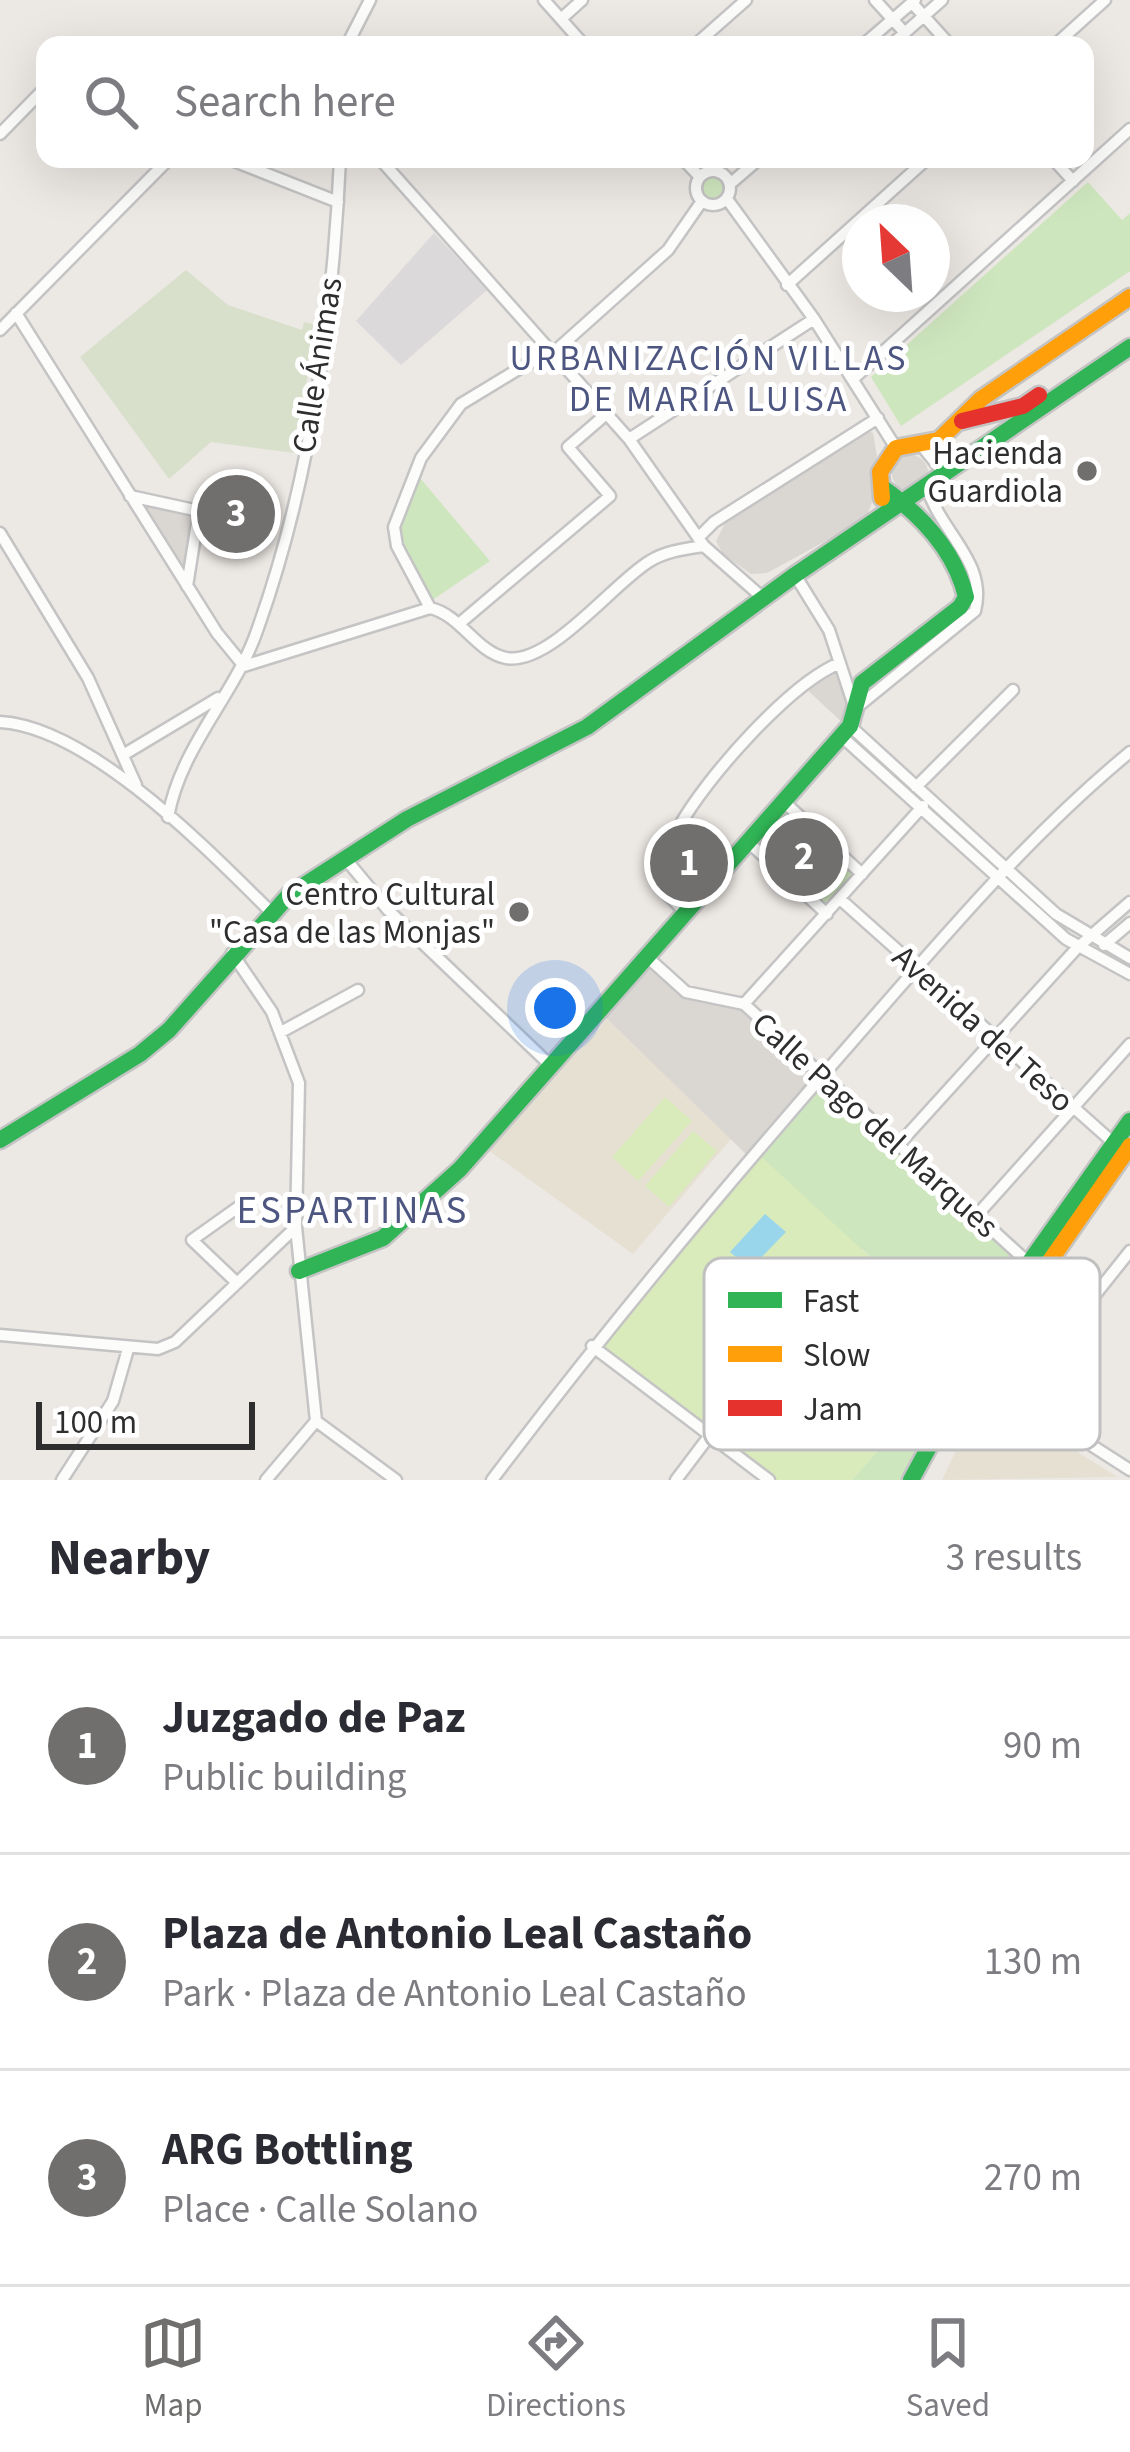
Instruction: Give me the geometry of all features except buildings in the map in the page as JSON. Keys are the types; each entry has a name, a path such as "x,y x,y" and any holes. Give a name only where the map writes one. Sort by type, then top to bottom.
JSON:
{"street":[{"path":"352,36 370,0"},
{"path":"544,0 576,36"},
{"path":"561,19 582,0"},
{"path":"705,36 746,0"},
{"path":"875,0 904,33"},
{"path":"901,36 942,0"},
{"path":"1065,36 1105,0"},
{"path":"873,36 914,1 942,36"},
{"path":"0,134 36,97"},
{"path":"1094,162 1130,129"},
{"path":"0,330 160,168"},
{"path":"252,168 338,202"},
{"name":"Calle Ánimas","path":"168,817 173,793 218,698 244,666 260,625 313,420 340,168"},
{"path":"388,168 629,439 701,542 763,598"},
{"path":"692,168 700,177"},
{"path":"700,177 724,168"},
{"path":"749,168 730,184 727,199 814,319 896,448"},
{"path":"787,285 918,168"},
{"path":"1061,168 1073,181"},
{"path":"853,379 1087,168"},
{"path":"719,172 730,184"},
{"path":"700,177 696,191 702,201 714,205 727,199"},
{"path":"702,201 668,250 551,352 461,404 421,458 394,526 397,546 430,608 460,623 495,653 510,659 529,655 584,618 651,560 701,542 714,522 878,418"},
{"path":"961,422 980,399 1130,297"},
{"path":"16,313 187,586 244,666 430,608"},
{"path":"629,439 814,319"},
{"path":"868,525 883,488 883,462 896,448 922,446 961,422 1023,406 1130,335"},
{"path":"0,1140 140,1054 169,1030 271,912 344,857 558,745 795,575 1130,347"},
{"path":"460,623 610,496 568,447 604,416"},
{"path":"922,446 944,472"},
{"path":"299,1271 383,1238 460,1169 848,723 862,682 972,598 977,573 932,507 926,484"},
{"path":"883,488 920,514 972,598"},
{"path":"130,496 199,511 187,586"},
{"path":"0,533 88,678 137,788"},
{"path":"795,575 830,630 848,723 925,804 1077,947 1130,974"},
{"path":"683,910 663,890 670,850 697,799 802,685 840,663"},
{"path":"916,787 1013,690"},
{"name":"Calle Ánimas","path":"123,755 218,698"},
{"path":"0,722 66,744 137,788 271,912"},
{"path":"848,723 916,787 925,804"},
{"path":"492,1480 592,1346 916,968 1055,816 1130,752"},
{"path":"782,800 862,874"},
{"path":"744,1004 925,804"},
{"path":"746,840 827,914"},
{"path":"344,857 388,910 550,1065"},
{"path":"1003,873 1088,937 1130,958"},
{"name":"Avenida del Teso","path":"840,899 1073,1109 1125,1149"},
{"path":"900,1143 1077,947 1130,902"},
{"path":"1104,945 1130,923"},
{"path":"232,953 281,1032 299,1083 296,1227 316,1421 266,1480"},
{"name":"Calle Pago del Marques","path":"645,955 686,992 744,1004 1024,1258"},
{"path":"281,1032 358,990"},
{"path":"978,1214 1130,1044"},
{"path":"1042,1258 1125,1149 1130,1121"},
{"path":"235,1281 192,1240 244,1203"},
{"path":"0,1336 158,1349 175,1342 296,1227"},
{"path":"1100,1289 1130,1251"},
{"path":"592,1346 704,1430"},
{"path":"62,1480 113,1401 128,1349"},
{"path":"316,1421 396,1480"},
{"path":"676,1480 704,1443"},
{"path":"730,1450 769,1480"},
{"path":"911,1480 929,1450"},
{"path":"923,1480 938,1450"},
{"path":"1100,1450 1130,1469"}],"shaded area":[{"path":"434,233 487,290 401,365 356,321"},
{"path":"867,431 873,433 877,456 871,474 875,493 866,519 767,573 751,574 723,554 716,541 725,523"},
{"path":"910,455 923,460 928,473 923,486 910,491 897,486 892,473 897,460"},
{"path":"130,496 199,511 187,586"},
{"path":"840,663 855,709 847,727 802,685"},
{"path":"670,850 706,884 683,910 663,890"},
{"path":"645,955 676,984 744,1004 823,1074 751,1159 598,1010"},
{"path":"607,1019 731,1139 633,1254 488,1150"},
{"path":"956,1450 1074,1450 1118,1477 942,1480"}],"green space":[{"path":"713,174 723,178 727,188 723,198 713,202 703,198 699,188 703,178"},
{"path":"1088,182 1122,220 1130,213 1130,271 901,426 871,377 943,312 950,312 950,306"},
{"path":"186,270 228,305 302,330 304,322 316,325 295,453 211,442 169,479 80,357"},
{"path":"415,472 490,561 428,603 399,539 401,513"},
{"path":"782,800 862,874 827,914 746,840"},
{"path":"823,1074 1024,1258 872,1258 862,1249 687,1235"},
{"path":"665,1097 692,1121 638,1181 612,1157"},
{"path":"693,1131 717,1151 669,1207 645,1186"},
{"path":"757,1153 871,1258 704,1258 704,1431 593,1346"},
{"path":"730,1450 879,1450 852,1480 769,1480"},
{"path":"878,1450 927,1450 911,1480 852,1480"}],"water":[{"path":"765,1214 786,1232 761,1258 737,1258 730,1252"}],"traffic: fast":[{"path":"0,1140 140,1054 169,1030 289,895 407,819 587,727 795,575 1130,347"},
{"path":"299,1271 383,1238 460,1169 850,726 862,683 960,607 966,597 945,549 923,522 883,488"},
{"path":"1033,1258 1130,1121"},
{"path":"911,1480 927,1450"}],"traffic: slow":[{"path":"882,498 880,472 896,448 939,440 981,399 1130,297"},
{"path":"1052,1258 1130,1146"}],"traffic: jam":[{"path":"962,421 1023,406 1039,395"}],"place":[{"name":"Hacienda Guardiola","path":"1087,471"},
{"name":"ARG Bottling","path":"236,514"},
{"name":"Plaza de Antonio Leal Castaño","path":"804,857"},
{"name":"Juzgado de Paz","path":"689,863"},
{"name":"Centro Cultural \"Casa de las Monjas\"","path":"519,912"}],"district":[{"name":"URBANIZACIÓN VILLAS DE MARÍA LUISA","path":"709,378"},
{"name":"ESPARTINAS","path":"353,1209"}]}
